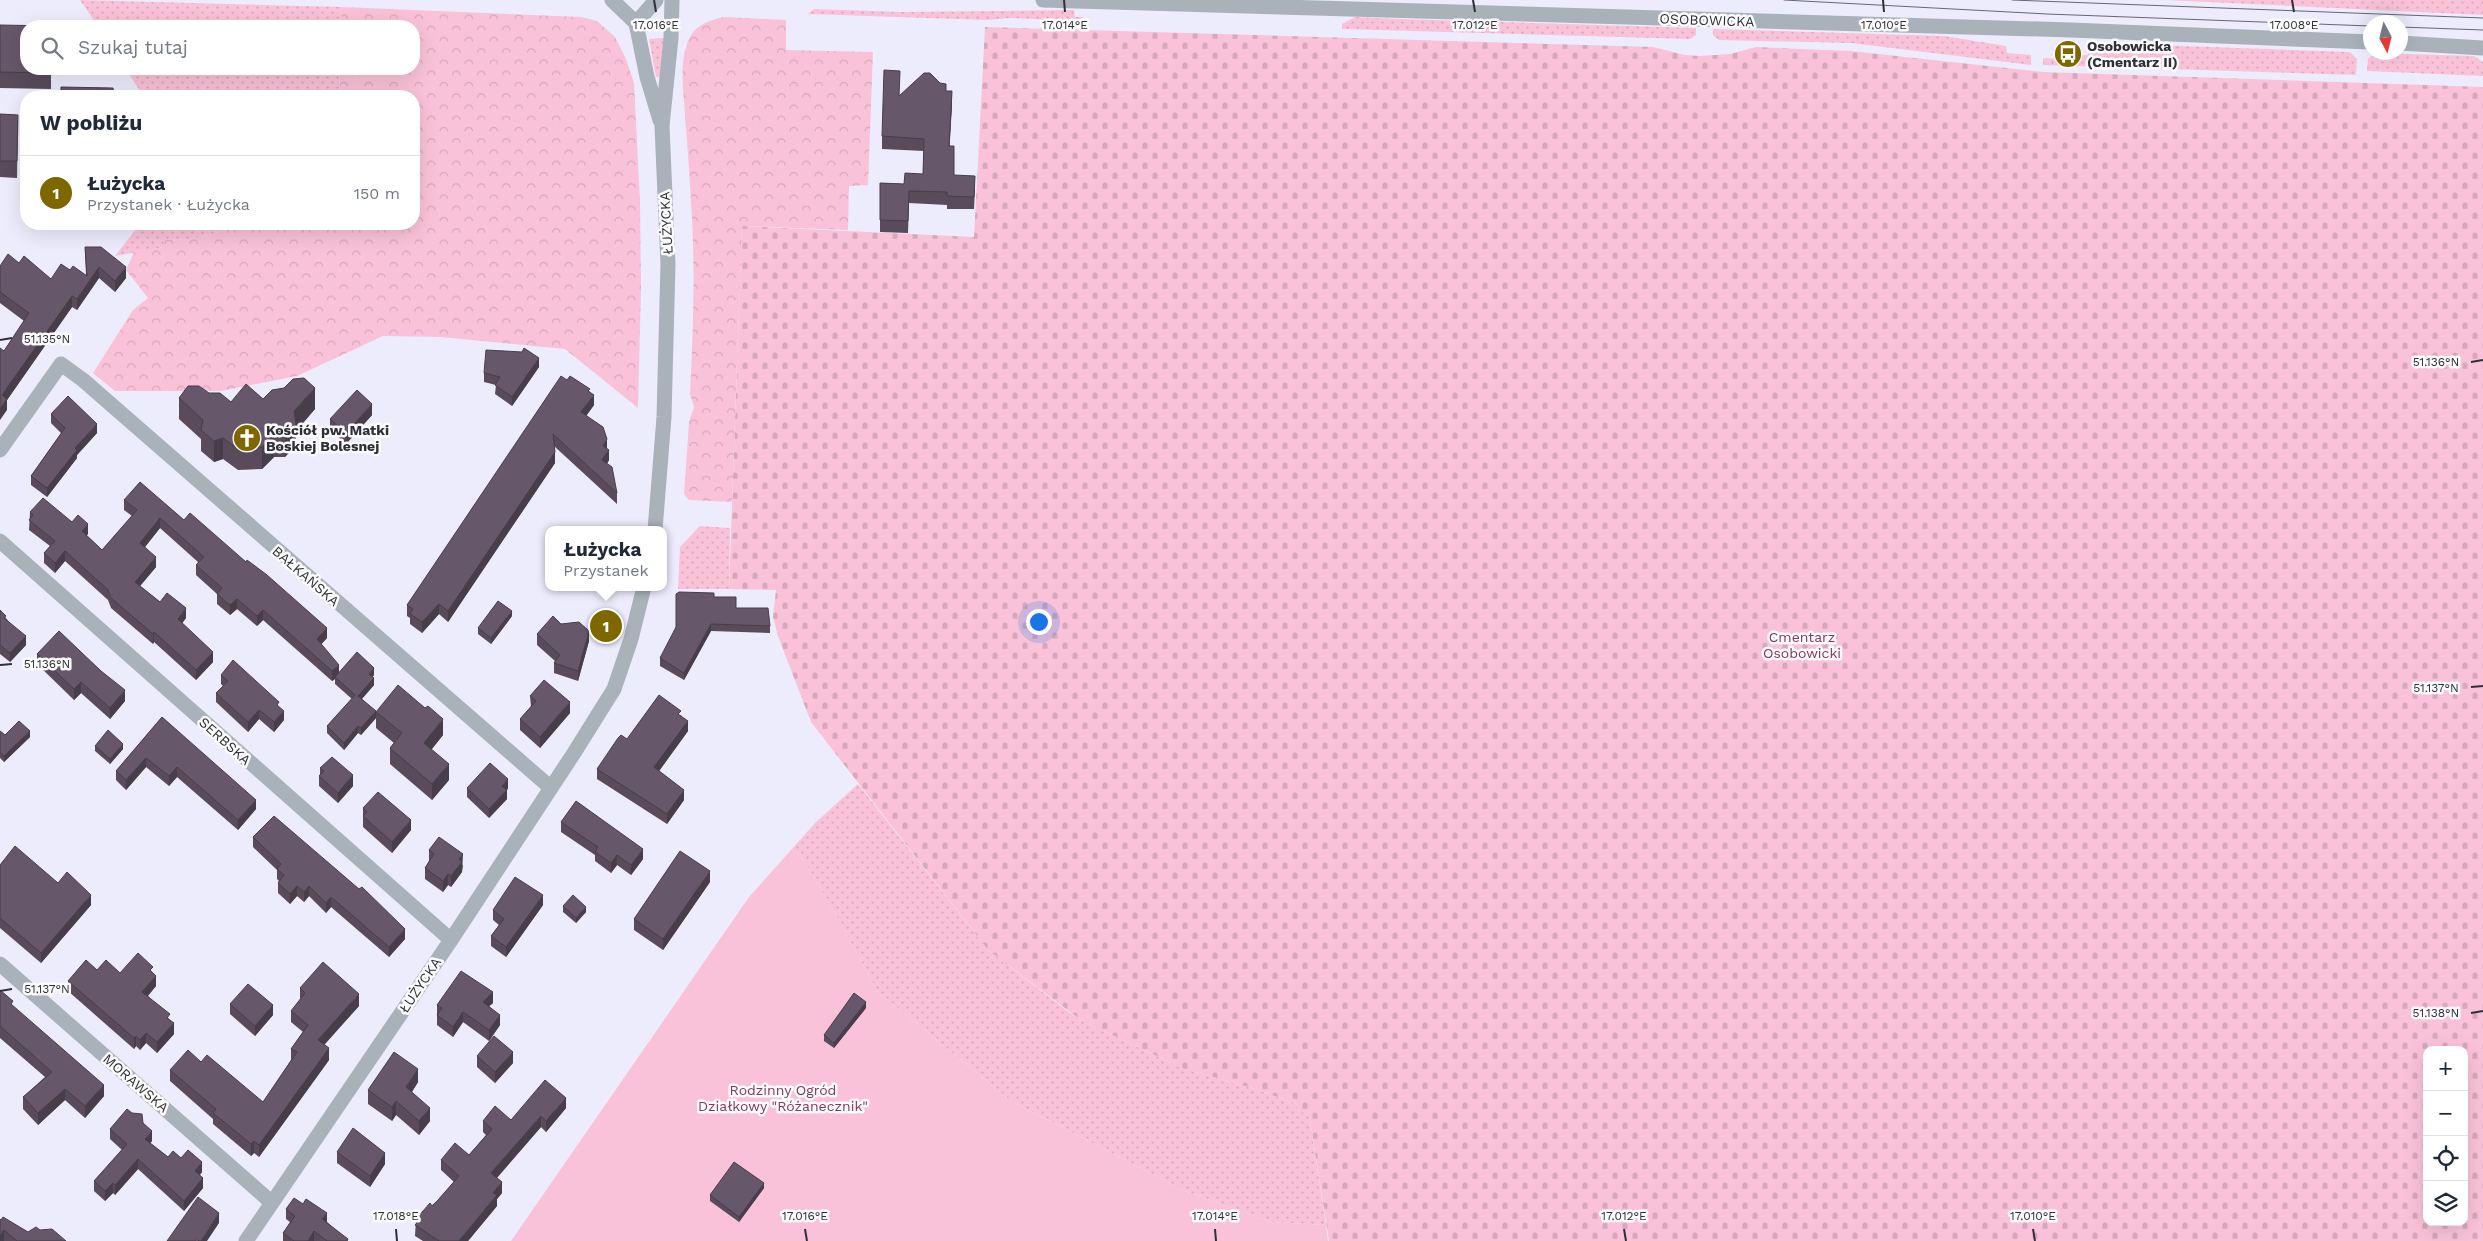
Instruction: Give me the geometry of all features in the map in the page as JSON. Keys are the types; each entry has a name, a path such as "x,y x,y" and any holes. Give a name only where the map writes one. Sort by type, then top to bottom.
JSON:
{"street":[{"path":"612,0 636,22 647,7 656,0"},
{"name":"ŁUŻYCKA","path":"655,526 664,417 668,264 662,126 671,38 672,0"},
{"name":"OSOBOWICKA","path":"1043,0 2071,30 2363,42"},
{"name":"ŁUŻYCKA","path":"636,22 647,77 662,126"},
{"path":"2408,43 2483,48"},
{"name":"BAŁKAŃSKA","path":"0,450 61,364 89,385 551,788"},
{"name":"SERBSKA","path":"0,540 451,940"},
{"name":"ŁUŻYCKA","path":"246,1241 451,940 614,689 631,639 643,591"},
{"name":"MORAWSKA","path":"0,964 271,1202"}],"green space":[{"path":"80,0 342,7 341,20 94,20"},
{"path":"2165,0 2483,0 2483,15"},
{"path":"342,7 581,17 597,21 615,37 626,59 634,83 640,202 641,288 638,408 565,349 440,337 383,336 297,376 221,391 115,391 93,373 133,310 148,298 126,270 134,252 164,247 163,240 193,239 227,230 420,230 420,90 339,90 340,75 420,75 420,20 341,20"},
{"path":"814,9 901,12 1074,10 1075,17 1083,17 1082,21 1009,18 987,20 808,14"},
{"path":"725,17 786,20 786,50 873,52 868,185 849,186 848,230 742,226 732,502 689,500 684,494 689,422 694,407 690,394 693,240 683,89 683,61 687,44 697,28 707,22"},
{"path":"1355,17 1696,28 1696,35 1690,39 1342,29 1342,24"},
{"name":"Cmentarz Osobowicki","path":"985,27 1653,47 1685,55 1700,56 1730,54 1756,47 1851,51 2043,72 2483,87 2483,1241 1329,1241 1309,1114 1297,1111 1297,1104 1252,1088 1185,1069 1082,1021 988,950 811,722 778,636 773,617 776,590 729,589 742,226 974,237"},
{"path":"1713,29 1944,36 2006,46 2007,53 2031,55 2031,65 1851,43 1719,40 1713,35"},
{"path":"664,38 661,76 656,77 649,39"},
{"path":"2098,43 2350,52 2357,59 2356,75 2043,65 2043,58 2059,59 2060,55 2087,55"},
{"path":"2408,54 2474,56 2483,62 2483,76 2367,71 2368,60 2408,60"},
{"path":"130,75 340,75 339,90 139,90"},
{"path":"135,230 227,230 193,239 164,240 164,247 115,256"},
{"path":"700,526 730,528 729,589 678,589 680,547"},
{"path":"858,784 988,950 1066,1010 1082,1021 1185,1069 1252,1088 1297,1104 1309,1114 1326,1225 1272,1222 1185,1191 1011,1101 877,991 840,922 801,856 792,849 815,823"},
{"name":"Rodzinny Ogród Działkowy \"Różanecznik\"","path":"792,849 801,856 840,922 877,991 1011,1101 1185,1191 1272,1222 1326,1225 1328,1241 511,1241 749,897"}],"building":[{"path":"0,25 20,25 20,72 0,72"},
{"path":"884,70 900,71 899,96 924,73 930,73 940,83 946,84 946,91 952,91 949,146 954,146 954,175 975,176 974,197 947,196 947,192 909,191 908,221 880,220 880,183 904,184 905,173 923,174 924,139 882,136"},
{"path":"61,87 113,88 113,90 61,90"},
{"path":"0,114 18,115 17,161 0,161"},
{"path":"85,247 101,247 126,267 115,281 99,267 77,299 72,296 2,395 7,399 0,409 0,348 4,351 29,313 0,292 0,266 8,254 19,263 24,256 51,279 61,264 70,270 73,266 87,276"},
{"path":"524,348 539,358 512,397 495,385 500,377 484,373 486,350 522,352"},
{"path":"561,376 567,380 570,376 590,389 588,391 594,395 581,412 603,427 607,439 603,446 609,450 602,460 612,467 617,493 553,434 555,452 448,611 439,604 422,622 410,614 413,609 407,605"},
{"path":"304,378 315,388 294,411 296,424 285,435 274,435 262,447 238,449 223,438 214,441 201,430 203,420 179,398 188,386 199,386 209,393 220,393 231,402 246,384 263,399 272,390 284,388 293,379"},
{"path":"357,390 372,404 346,433 330,419"},
{"path":"68,396 97,424 75,448 77,450 47,488 31,476 65,428 51,414"},
{"path":"140,482 184,520 190,513 246,562 247,560 267,575 327,628 317,639 339,665 332,671 263,610 257,616 237,599 230,605 217,594 222,588 196,565 204,557 160,518 140,543 156,557 135,582 160,602 167,593 186,608 178,619 213,652 196,670 154,632 153,634 111,598 108,590 65,551 55,563 44,553 55,541 29,520 33,515 30,512 43,498 72,522 78,515 88,524 82,531 102,550 137,510 124,500"},
{"path":"679,592 714,593 714,597 736,597 736,608 768,608 770,626 711,624 684,673 660,658 676,627 676,594"},
{"path":"498,601 512,611 491,638 478,628"},
{"path":"0,610 6,616 4,618 26,636 10,653 0,645"},
{"path":"553,616 561,624 579,622 589,631 578,671 554,663 560,655 537,634"},
{"path":"59,631 101,671 125,690 110,708 81,682 74,689 37,654"},
{"path":"357,652 374,668 369,674 374,678 358,696 376,711 361,728 358,726 344,743 327,726 355,695 335,677"},
{"path":"233,660 279,702 277,705 284,711 274,722 259,710 248,722 216,693 228,681 221,675"},
{"path":"544,680 570,702 540,737 520,719 536,701 530,696"},
{"path":"398,685 425,708 428,706 443,719 424,743 449,764 432,784 390,748 402,733 376,712"},
{"path":"659,695 681,711 678,714 688,721 654,767 684,790 667,814 597,769 618,738 621,735 627,739"},
{"path":"162,717 256,800 238,820 177,767 169,776 146,758 126,780 116,771"},
{"path":"19,721 30,731 4,756 0,752 0,731 5,735"},
{"path":"108,730 123,744 110,759 95,746"},
{"path":"332,757 353,775 338,793 319,776 324,771 320,768"},
{"path":"490,763 508,779 502,786 507,790 489,809 467,788"},
{"path":"378,792 411,820 392,842 363,816 367,812 363,808"},
{"path":"576,801 643,849 631,865 617,855 611,863 595,852 598,847 561,822"},
{"path":"274,816 359,889 362,887 405,929 389,947 331,897 326,903 309,886 304,892 297,886 290,894 278,883 284,875 277,869 281,864 253,837"},
{"path":"439,837 463,854 459,859 462,862 451,876 448,874 443,881 425,868 434,854 429,850"},
{"path":"15,846 58,883 67,872 91,895 41,953 0,918 0,865"},
{"path":"680,851 710,871 663,939 634,919"},
{"path":"515,877 543,895 506,947 491,936 504,919 493,910"},
{"path":"573,895 586,907 576,918 563,906"},
{"path":"138,953 153,967 150,970 156,976 142,992 170,1014 167,1018 174,1023 157,1042 146,1033 140,1040 136,1036 134,1038 68,981 86,960 97,970 106,960 120,973"},
{"path":"323,962 359,994 318,1040 329,1048 259,1145 254,1141 251,1144 213,1113 216,1109 170,1070 188,1050 201,1062 207,1055 263,1102 297,1052 291,1049 308,1025 291,1011 305,993 300,988"},
{"path":"461,971 493,992 483,1002 500,1015 489,1030 463,1012 453,1027 437,1015 442,1008 437,1005"},
{"path":"248,984 273,1005 255,1026 230,1004"},
{"path":"0,990 13,1001 11,1004 104,1085 85,1106 65,1089 38,1113 23,1097 52,1072 0,1026"},
{"path":"854,993 866,1002 834,1043 824,1035"},
{"path":"494,1036 513,1052 495,1072 477,1056"},
{"path":"394,1052 418,1069 406,1087 430,1108 419,1121 396,1101 392,1107 368,1090"},
{"path":"545,1080 566,1098 546,1121 541,1116 491,1173 502,1182 493,1193 497,1195 459,1241 439,1241 415,1225 419,1221 416,1219 430,1203 432,1206 459,1176 441,1160 455,1143 469,1155 492,1129 483,1121 495,1106 511,1120"},
{"path":"127,1109 132,1113 142,1114 143,1123 152,1131 145,1139 168,1157 173,1151 181,1158 188,1150 202,1162 195,1171 203,1178 184,1201 138,1159 115,1185 113,1183 105,1191 94,1181 127,1144 110,1129"},
{"path":"353,1128 385,1153 370,1176 337,1152"},
{"path":"734,1162 764,1183 739,1217 710,1195"},
{"path":"198,1197 219,1213 201,1241 167,1241"},
{"path":"294,1198 303,1204 306,1199 327,1213 322,1219 348,1239 347,1241 327,1241 314,1231 308,1241 294,1241 283,1233 295,1216 286,1209"},
{"path":"3,1217 28,1232 36,1227 40,1230 52,1229 66,1241 17,1241 4,1230 0,1235 0,1219"}],"tram line":[{"path":"1784,0 2047,14 2363,26"},
{"path":"2012,0 2483,18"},
{"path":"2408,27 2483,30"}],"place":[{"name":"Osobowicka (Cmentarz II)","path":"2068,54"},
{"name":"Kościół pw. Matki Boskiej Bolesnej","path":"247,438"},
{"name":"Łużycka","path":"606,626"}]}
